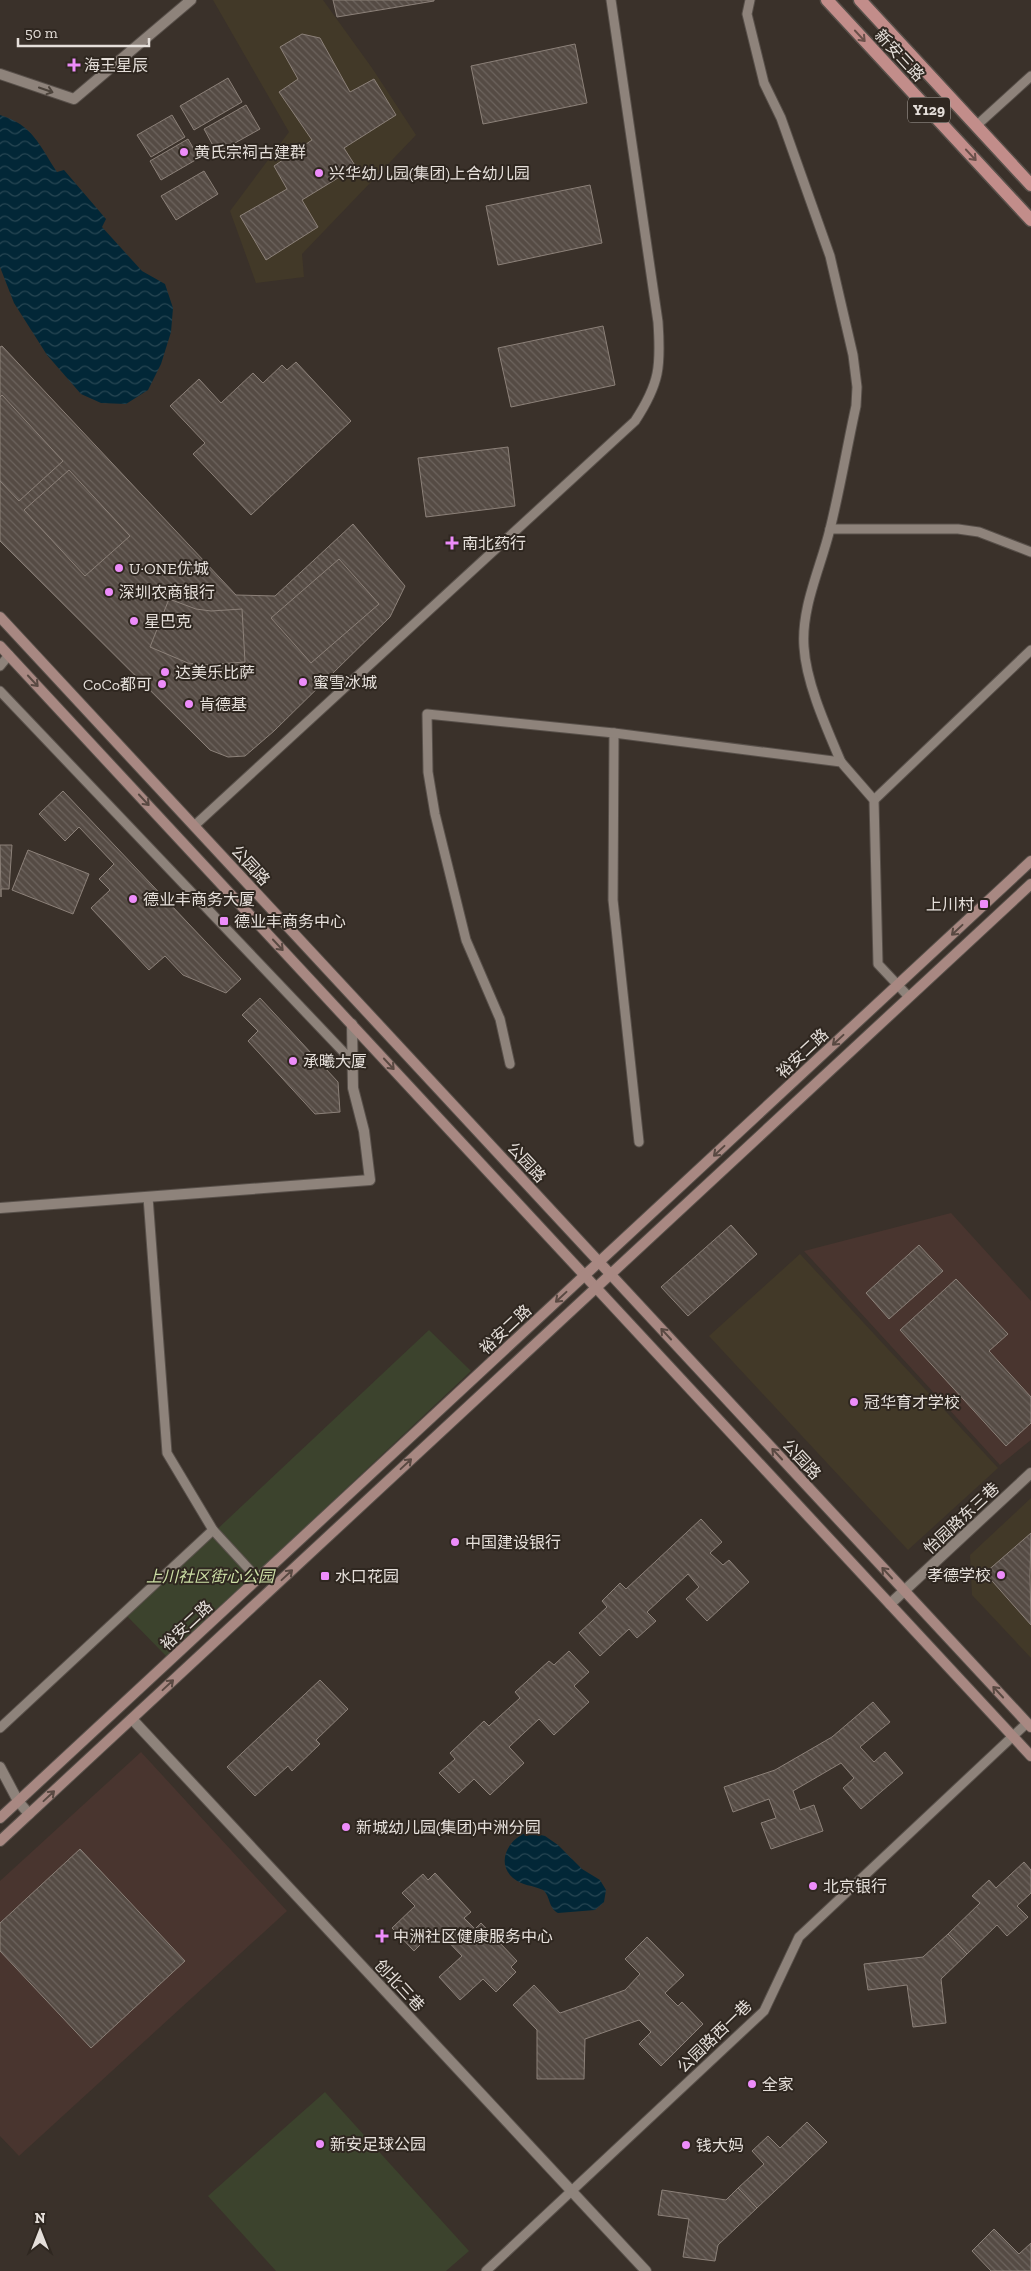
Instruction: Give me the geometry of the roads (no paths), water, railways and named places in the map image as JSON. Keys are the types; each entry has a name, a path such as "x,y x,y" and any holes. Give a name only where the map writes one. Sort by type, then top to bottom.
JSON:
{"main road":[{"name":"新安三路","path":"827,0 1031,220"},
{"name":"新安三路","path":"860,0 1031,185"},
{"name":"公园路","path":"0,617 1029,1725"},
{"path":"0,646 1031,1756"},
{"name":"裕安二路","path":"0,1818 1031,861"},
{"name":"裕安二路","path":"0,1841 1031,884"}],"street":[{"path":"0,74 74,99 191,0"},
{"path":"0,1208 370,1180 364,1131 353,1088 352,1024"},
{"name":"怡园路东三巷","path":"890,1604 1031,1473"},
{"name":"创北三巷","path":"132,1718 646,2271"},
{"path":"0,1767 18,1801 29,1814"}],"lane":[{"path":"194,826 635,421 650,399 657,378 659,362 658,322 611,0"},
{"path":"750,0 747,14 764,83 781,118 830,256 853,355 857,387 856,406 830,529 807,610 804,646 807,666 823,718 841,762 874,800 878,964 909,997"},
{"path":"976,126 1031,76"},
{"path":"830,529 958,529 979,532 1031,552"},
{"path":"874,800 1031,650"},
{"path":"0,666 9,655"},
{"path":"0,691 352,1061"},
{"path":"510,1064 500,1019 466,940 435,814 428,772 427,714 614,734 841,762"},
{"path":"614,734 613,900 639,1142"},
{"path":"148,1197 167,1453 213,1530 258,1579"},
{"path":"0,1728 213,1530"},
{"name":"公园路西一巷","path":"486,2271 764,2011 799,1937 1013,1736 1029,1725"}],"water":[{"path":"0,115 11,119 28,130 57,172 64,170 106,219 102,227 142,271 165,284 173,308 171,332 161,364 148,390 126,404 101,403 81,394 47,355 14,303 0,267"},
{"path":"528,1832 545,1836 558,1845 582,1869 600,1880 606,1890 604,1902 595,1910 558,1913 543,1890 520,1883 513,1878 505,1865 507,1851 515,1839"}],"place":[{"name":"海王星辰","path":"74,65"},
{"name":"黄氏宗祠古建群","path":"184,152"},
{"name":"兴华幼儿园(集团)上合幼儿园","path":"319,173"},
{"name":"南北药行","path":"452,543"},
{"name":"U·ONE优城","path":"119,568"},
{"name":"深圳农商银行","path":"109,592"},
{"name":"星巴克","path":"134,621"},
{"name":"达美乐比萨","path":"165,672"},
{"name":"蜜雪冰城","path":"303,682"},
{"name":"CoCo都可","path":"162,684"},
{"name":"肯德基","path":"189,704"},
{"name":"德业丰商务大厦","path":"133,899"},
{"name":"上川村","path":"984,904"},
{"name":"德业丰商务中心","path":"224,921"},
{"name":"承曦大厦","path":"293,1061"},
{"name":"冠华育才学校","path":"854,1402"},
{"name":"中国建设银行","path":"455,1542"},
{"name":"孝德学校","path":"1001,1575"},
{"name":"水口花园","path":"325,1576"},
{"name":"新城幼儿园(集团)中洲分园","path":"346,1827"},
{"name":"北京银行","path":"813,1886"},
{"name":"中洲社区健康服务中心","path":"382,1936"},
{"name":"全家","path":"752,2084"},
{"name":"新安足球公园","path":"320,2144"},
{"name":"钱大妈","path":"686,2145"}],"park label":[{"name":"上川社区街心公园","path":"210,1576"}]}
